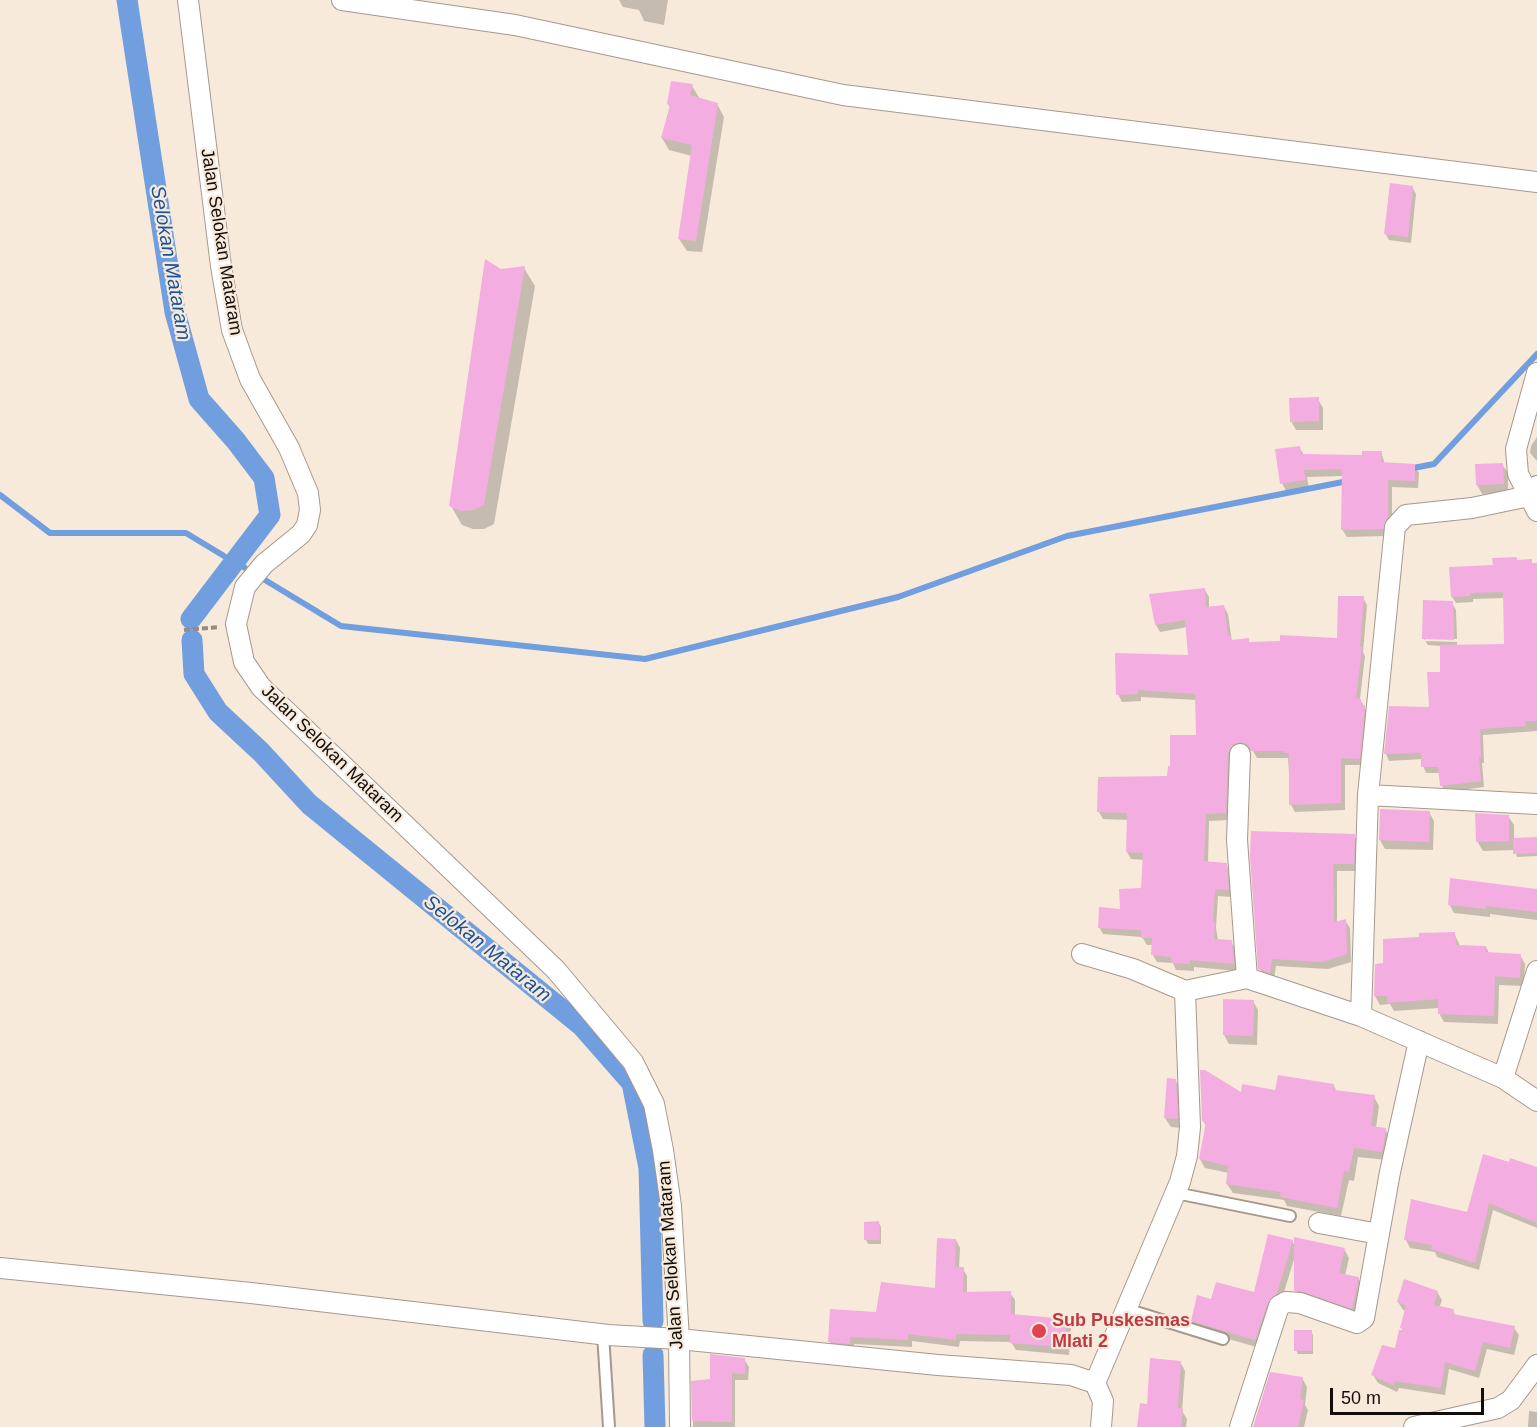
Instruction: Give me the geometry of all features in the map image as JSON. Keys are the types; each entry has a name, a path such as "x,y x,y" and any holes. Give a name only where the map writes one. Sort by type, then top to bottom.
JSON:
{"street":[{"name":"Jalan Selokan Mataram","path":"188,0 220,255 232,330 250,379 289,448 308,493 310,510 307,525 301,534 264,564 245,587 236,624 244,662 261,687 556,970 633,1062 654,1104 671,1206 679,1339 681,1427"},
{"path":"342,0 515,25 843,95 1537,182"},
{"path":"1361,1016 1368,795 1395,527 1406,515 1534,498 1518,474 1516,448 1537,373"},
{"path":"1240,754 1237,840 1246,978"},
{"path":"1368,795 1537,804"},
{"path":"1082,954 1133,969 1185,991 1246,978 1361,1016 1503,1078 1537,1101"},
{"path":"1503,1078 1537,971"},
{"path":"1101,1427 1102,1401 1095,1383 1176,1193 1187,1156 1190,1127 1185,991"},
{"path":"1240,1427 1279,1306 1286,1302 1300,1303 1357,1323 1367,1311 1390,1172 1419,1041"},
{"path":"1319,1223 1379,1233"},
{"path":"0,1268 251,1293 606,1334 1071,1375 1095,1383"},
{"path":"1414,1427 1498,1408 1511,1400 1537,1365"}],"lane":[{"path":"1176,1193 1290,1216"},
{"path":"1126,1309 1223,1339"},
{"path":"606,1334 609,1427"}],"path":[{"path":"184,630 225,627"}],"building":[{"path":"671,81 693,84 690,95 718,103 696,241 678,239 692,145 661,138 670,105 667,104"},
{"path":"1390,183 1413,186 1408,237 1384,234"},
{"path":"485,259 501,269 525,266 484,505 473,510 461,511 449,506"},
{"path":"1319,397 1319,421 1290,422 1289,398"},
{"path":"1300,446 1301,454 1362,455 1362,451 1382,451 1381,462 1415,464 1415,481 1388,480 1388,517 1383,529 1341,530 1342,469 1304,470 1306,480 1280,484 1275,449"},
{"path":"1503,463 1504,484 1476,485 1475,464"},
{"path":"1517,557 1517,560 1532,559 1532,563 1537,563 1537,721 1525,721 1526,726 1480,729 1481,781 1440,786 1438,767 1421,767 1421,753 1384,754 1389,706 1429,707 1427,672 1440,672 1440,645 1504,644 1503,592 1470,593 1470,596 1451,597 1449,567 1493,565 1492,558"},
{"path":"1205,588 1206,607 1224,605 1228,636 1231,636 1231,640 1249,638 1249,642 1280,641 1280,635 1337,638 1338,596 1364,596 1360,647 1362,647 1356,698 1361,699 1361,705 1365,705 1360,759 1341,758 1341,803 1289,805 1289,753 1251,751 1247,744 1240,742 1234,744 1228,753 1226,813 1206,814 1204,861 1227,863 1229,890 1215,889 1214,939 1232,940 1234,964 1190,960 1190,964 1171,963 1171,957 1151,955 1152,938 1141,938 1141,930 1098,928 1099,907 1120,909 1119,889 1141,888 1143,853 1126,852 1126,813 1097,812 1098,777 1167,776 1168,766 1170,766 1170,735 1196,735 1195,694 1138,690 1138,694 1116,695 1115,653 1188,655 1185,620 1155,625 1149,594"},
{"path":"1423,600 1453,601 1454,640 1422,639"},
{"path":"1380,809 1430,811 1429,842 1379,840"},
{"path":"1475,813 1509,815 1509,841 1476,842"},
{"path":"1251,831 1355,834 1354,864 1333,864 1334,922 1346,919 1347,954 1323,962 1272,959 1270,973 1258,969 1250,856"},
{"path":"1537,837 1537,853 1513,854 1513,838"},
{"path":"1450,878 1537,889 1537,912 1486,906 1486,909 1448,905"},
{"path":"1455,932 1456,945 1486,946 1486,952 1521,954 1520,978 1495,976 1494,1016 1438,1014 1438,999 1387,1003 1387,996 1374,996 1375,964 1383,963 1383,939 1419,937 1419,933"},
{"path":"1223,999 1254,1000 1253,1036 1223,1035"},
{"path":"1200,1070 1205,1070 1241,1092 1242,1084 1275,1090 1278,1075 1334,1084 1334,1090 1375,1095 1371,1126 1386,1128 1382,1152 1354,1148 1349,1172 1344,1171 1337,1208 1280,1197 1281,1192 1226,1184 1228,1166 1199,1159 1206,1122 1202,1121"},
{"path":"1167,1078 1176,1079 1178,1119 1164,1118"},
{"path":"1483,1154 1509,1162 1510,1158 1537,1167 1537,1223 1489,1203 1475,1263 1431,1249 1432,1245 1404,1240 1411,1199 1467,1212"},
{"path":"879,1221 880,1240 864,1240 864,1222"},
{"path":"1268,1234 1293,1240 1277,1293 1268,1302 1255,1340 1191,1321 1197,1295 1211,1299 1216,1282 1254,1292"},
{"path":"1294,1237 1345,1248 1339,1273 1359,1277 1352,1309 1304,1292 1294,1291"},
{"path":"937,1238 956,1239 955,1267 964,1267 963,1292 1011,1291 1011,1314 1067,1319 1065,1347 1010,1343 1010,1335 956,1334 956,1340 908,1334 908,1340 850,1337 850,1344 828,1342 830,1309 876,1312 881,1282 935,1288"},
{"path":"1404,1279 1438,1291 1434,1305 1454,1309 1453,1314 1515,1326 1510,1348 1483,1342 1475,1371 1445,1362 1441,1388 1394,1381 1393,1385 1371,1375 1382,1345 1395,1348 1399,1330 1405,1330 1400,1328 1406,1305 1397,1302"},
{"path":"1294,1330 1312,1330 1312,1351 1294,1351"},
{"path":"710,1354 745,1358 745,1374 732,1373 732,1422 692,1421 691,1381 710,1379"},
{"path":"1150,1358 1181,1361 1178,1408 1183,1409 1181,1427 1137,1427 1140,1403 1147,1404"},
{"path":"1270,1372 1303,1377 1300,1399 1304,1400 1298,1427 1253,1427"}],"waterway":[{"name":"Selokan Mataram","path":"127,0 175,312 199,399 236,441 264,478 270,515 191,619"},
{"path":"1408,469 1434,464 1537,354"},
{"path":"265,580 341,626 645,659 898,597 1067,536 1348,481"},
{"path":"0,495 50,533 186,533 224,556"},
{"path":"243,566 246,569"},
{"name":"Selokan Mataram","path":"192,640 194,674 218,712 261,752 309,804 582,1026 632,1083 649,1168 653,1321"},
{"name":"Selokan Mataram","path":"653,1355 655,1427"}],"place":[{"name":"Sub Puskesmas Mlati 2","path":"1039,1331"}]}
